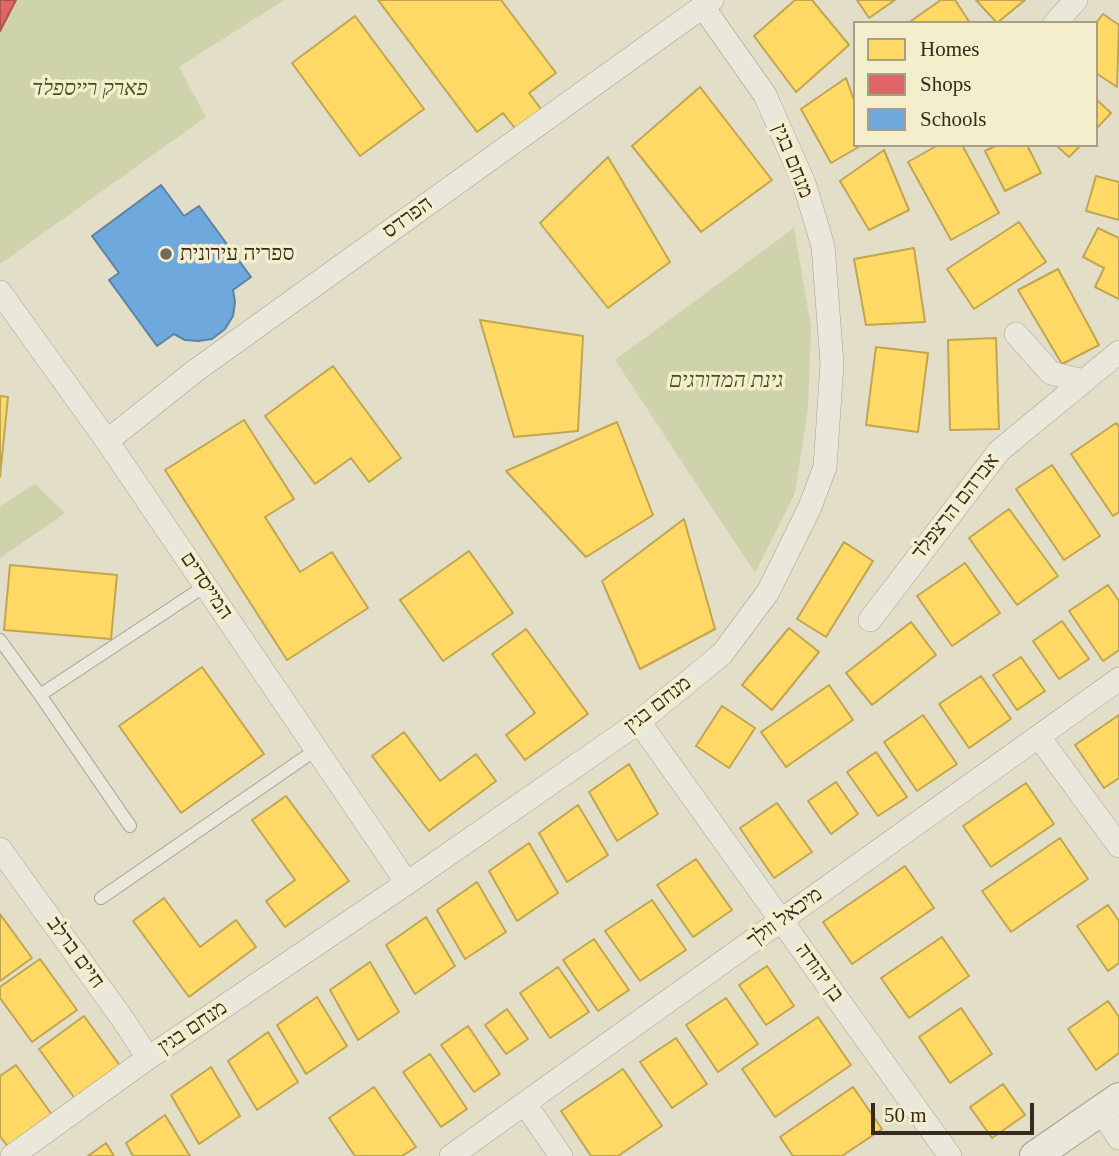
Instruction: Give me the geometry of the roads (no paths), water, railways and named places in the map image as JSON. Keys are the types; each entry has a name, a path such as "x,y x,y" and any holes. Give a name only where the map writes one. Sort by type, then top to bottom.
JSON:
{"street":[{"path":"1057,21 1076,0"},
{"name":"הפרדס","path":"107,441 195,371 707,3"},
{"name":"מנחם בגין","path":"12,1156 148,1058 639,722 722,654 768,592 810,507 825,467 832,364 823,246 804,183 765,96 707,3"},
{"name":"המייסדים","path":"0,292 107,441 407,883"},
{"path":"1016,334 1051,373 1083,382"},
{"name":"אברהם הרצפלד","path":"870,620 999,451 1119,352"},
{"name":"מיכאל וולך","path":"452,1156 1119,679"},
{"name":"בן יהודה","path":"639,722 950,1156"},
{"path":"1039,737 1119,846"},
{"name":"חיים ברלב","path":"0,849 148,1058"},
{"path":"525,1104 561,1156"},
{"path":"1035,1156 1110,1105 1119,1138"}],"lane":[{"path":"40,695 205,586"},
{"path":"0,640 130,826"},
{"path":"101,898 317,749"}],"place":[{"name":"ספריה עירונית","path":"166,254"}],"park label":[{"name":"פארק רייספלד","path":"90,89"},
{"name":"גינת המדורגים","path":"726,381"}]}
